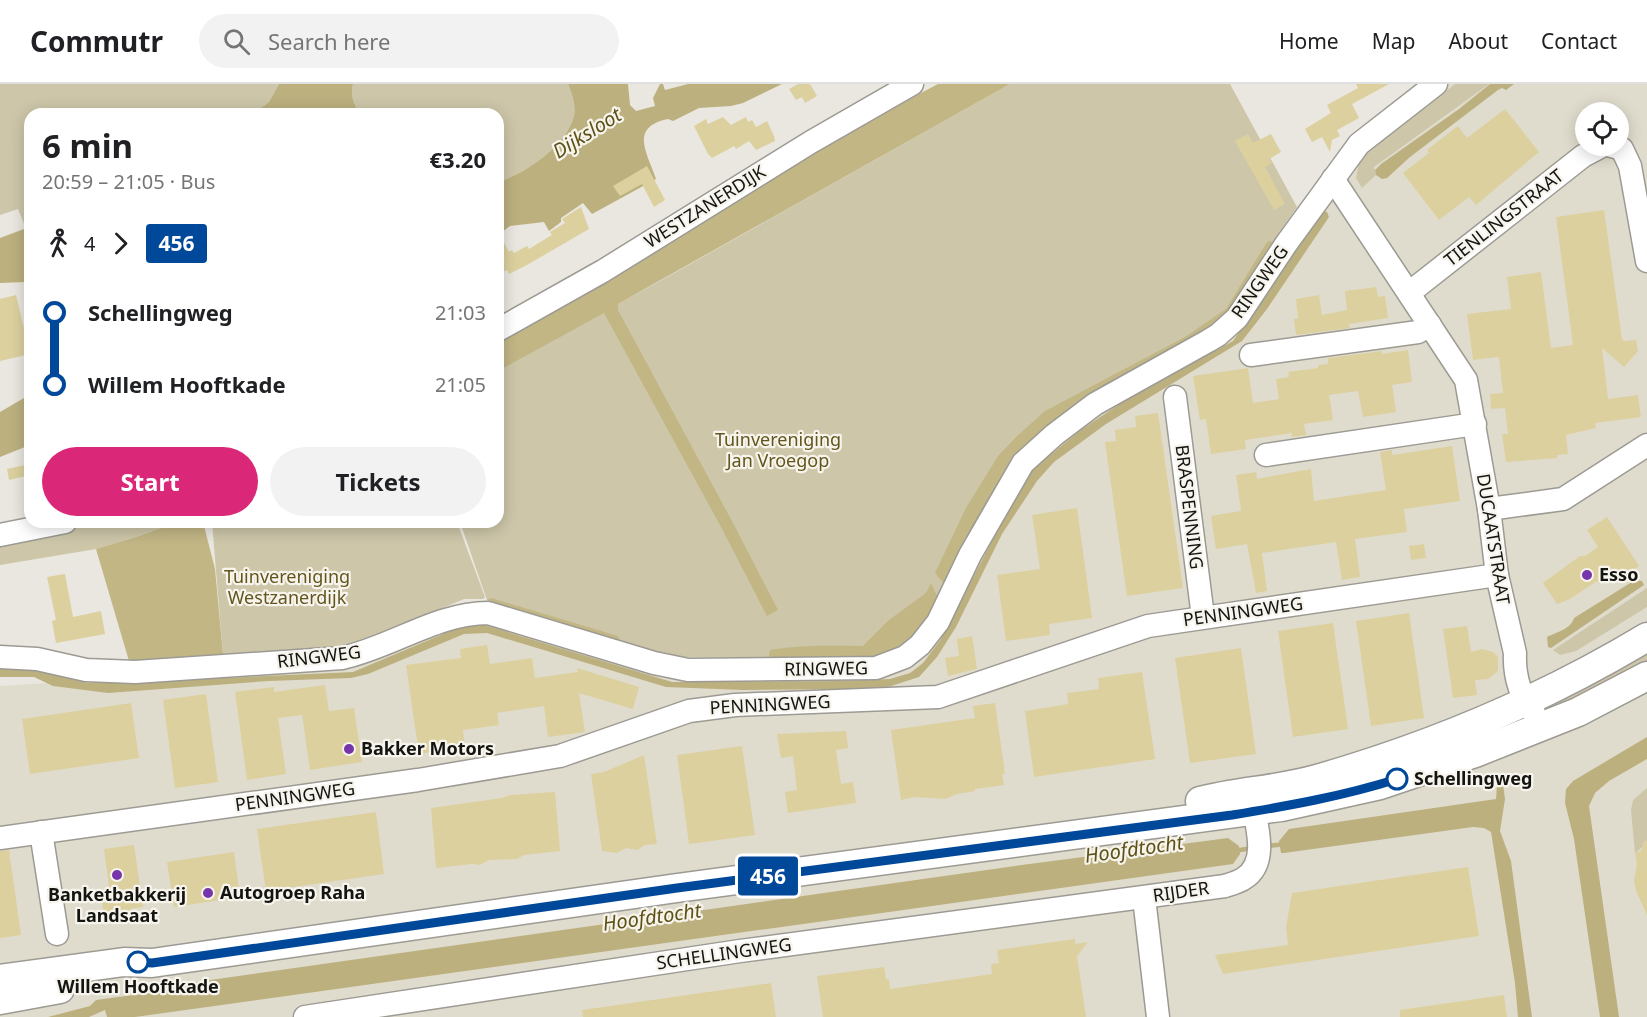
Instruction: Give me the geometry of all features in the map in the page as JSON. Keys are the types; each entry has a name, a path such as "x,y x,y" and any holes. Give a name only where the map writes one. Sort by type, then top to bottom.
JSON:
{"main road":[{"path":"1252,801 1448,736 1533,699 1594,669 1647,637"},
{"path":"0,979 124,962 152,963 677,888 1068,836 1252,801 1380,785 1475,753 1578,712 1647,676"},
{"path":"0,1000 126,974 152,963"}],"street":[{"name":"WESTZANERDIJK","path":"504,327 603,271 811,142 912,84"},
{"name":"RINGWEG","path":"0,657 37,659 86,670 135,672 342,658 365,653 449,618 472,613 488,613 654,663 688,670 876,668 905,657 920,645 938,622 970,555 1023,463 1054,435 1095,404 1218,335 1237,318 1359,144 1436,84"},
{"name":"TIENLINGSTRAAT","path":"1409,293 1583,156"},
{"path":"1625,156 1630,166 1647,261"},
{"name":"DUCAATSTRAAT","path":"1333,179 1466,380 1475,424 1497,576 1515,653 1523,660 1533,699 1543,725"},
{"path":"1251,355 1418,332 1430,325"},
{"name":"BRASPENNING","path":"1175,397 1203,617"},
{"path":"1266,455 1475,424"},
{"path":"1488,509 1563,499 1647,446"},
{"path":"0,535 36,528"},
{"name":"PENNINGWEG","path":"0,838 418,780 560,756 689,711 735,705 938,697 1148,626 1497,576"},
{"name":"RIJDER","path":"1158,1017 1144,898 1225,886 1245,879 1256,867 1259,851 1252,801"},
{"path":"41,832 57,934"},
{"name":"SCHELLINGWEG","path":"305,1017 751,950 1144,898"}],"shaded area":[{"path":"938,84 1010,84 618,304 618,310 778,610 767,616 604,313 504,368 504,334 810,152"},
{"path":"1427,84 1647,84 1647,1017 0,1017 0,686 142,677 480,618 755,673 1033,459 1224,333 1355,139"},
{"path":"1267,242 1273,243 1248,284 1219,322 1101,385 1011,458 971,525 944,584 935,573 966,508 998,456 1016,437 1045,411 1185,337 1226,309"},
{"path":"161,528 205,528 215,569 223,654 129,661 96,549"},
{"path":"931,583 938,598 929,617 912,641 894,653 861,659 774,658 769,656 770,650 793,647 863,646 889,620 926,593"},
{"path":"491,598 618,636 620,642 487,600"}],"green space":[{"path":"0,84 279,84 269,102 261,108 24,108 24,224 18,209 0,215"},
{"path":"353,84 568,84 574,104 574,116 570,127 554,148 532,165 504,180 504,108 357,108 352,92"},
{"name":"Tuinvereniging Jan Vroegop","path":"1010,84 1230,84 1297,207 1273,242 1278,248 1276,253 1233,316 1214,333 1111,389 1085,406 1032,449 1010,476 949,590 943,587 939,595 944,598 926,632 918,642 904,652 888,659 848,666 769,665 769,658 756,658 755,666 678,665 496,610 470,608 447,614 364,650 334,656 122,669 87,668 19,653 20,650 40,651 77,663 108,666 340,653 382,639 459,604 480,602 664,659 752,662 752,658 670,657 487,600 462,528 504,528 504,366 660,281","holes":["1269,249 1273,251 1229,316 1221,323 1104,388 1014,460 970,537 947,586 944,583 971,525 1011,458 1101,385 1219,322 1227,314","939,600 940,602 918,638 907,648 894,655 864,661 791,664 773,661 776,657 878,658 894,653 913,641 928,621"]},
{"path":"1455,84 1489,84 1374,167 1376,175 1362,188 1356,178 1360,158"},
{"path":"75,528 161,528 96,549 0,565 0,542"},
{"name":"Tuinvereniging Westzanerdijk","path":"212,528 459,528 485,597 483,599 464,599 350,647 288,653 223,654"},
{"path":"1647,588 1647,607 1576,651 1560,655 1553,650"},
{"path":"1647,641 1647,666 1560,706 1561,696"},
{"path":"1647,788 1647,843 1635,853 1631,810 1633,800"}],"water":[{"path":"279,84 353,84 353,100 357,108 261,108 269,102"},
{"name":"Dijksloot","path":"568,84 628,84 630,105 636,111 655,106 653,98 660,84 663,84 665,90 688,84 782,84 743,103 699,108 673,121 668,119 648,128 644,142 656,179 592,214 583,203 561,218 561,222 549,231 544,222 510,226 504,230 504,180 532,165 554,148 570,127 574,116 573,100"},
{"path":"1490,84 1514,84 1506,90 1502,88 1498,90 1410,157 1387,178 1382,179 1376,175 1375,170 1381,164 1459,109"},
{"path":"1324,211 1329,217 1267,309 1242,341 1106,424 1054,462 1037,481 1002,534 956,627 937,657 919,677 885,688 865,689 743,690 666,687 487,633 464,634 368,674 351,678 269,681 108,693 53,686 34,677 0,677 0,668 21,667 88,683 353,672 462,626 481,624 672,682 839,681 890,679 910,673 923,663 941,639 1006,514 1033,469 1082,429 1123,402 1233,341 1301,240"},
{"path":"24,229 24,282 0,283 0,238"},
{"path":"1269,248 1273,251 1229,316 1021,453 944,584 971,525 1011,458 1101,385 1219,322 1227,314"},
{"path":"24,398 24,447 0,457 0,412"},
{"path":"1635,580 1642,581 1644,585 1551,648 1548,647 1547,637 1567,628 1574,618"},
{"path":"1647,737 1647,759 1609,781 1595,793 1589,806 1619,1017 1600,1017 1574,839 1565,803 1566,789 1573,781"},
{"path":"1503,784 1505,799 1500,831 1511,861 1532,1017 1518,1017 1515,983 1491,832 1484,828 1473,827 1284,853 1281,853 1279,841 1289,829 1496,799 1497,785"},
{"path":"1228,838 1239,846 1240,854 1233,864 135,1017 107,1017 105,1010 89,1017 48,1017 90,1006 96,1000 156,992 182,984"}],"building":[{"path":"798,84 810,84 817,96 805,103 802,97 796,100 789,89"},
{"path":"1356,84 1389,84 1352,104 1359,118 1337,130 1340,136 1332,140 1330,152 1322,137 1312,142 1305,129 1331,113 1327,105 1358,88"},
{"path":"1505,109 1539,152 1476,205 1469,197 1439,220 1403,173 1429,153 1427,150 1458,126 1467,138"},
{"path":"723,117 731,125 746,117 748,122 752,120 756,127 767,121 775,141 756,150 749,141 736,149 734,146 712,158 694,126 706,119 708,124"},
{"path":"1248,134 1253,143 1271,134 1281,152 1269,159 1272,163 1265,167 1285,204 1274,210 1235,141"},
{"path":"647,166 665,200 654,207 642,184 620,196 613,186"},
{"path":"581,207 589,229 509,274 507,270 504,271 504,242 509,252 512,250 514,253 527,246 529,249 552,235 550,232 565,223 562,219"},
{"path":"1604,210 1622,339 1624,341 1636,340 1638,351 1624,367 1602,348 1608,399 1638,395 1641,417 1595,423 1596,428 1566,435 1568,454 1557,455 1557,458 1506,462 1502,434 1508,434 1505,408 1491,409 1490,394 1503,393 1499,357 1473,360 1467,314 1511,309 1507,277 1541,272 1551,348 1573,345 1556,217"},
{"path":"1376,287 1378,297 1385,296 1388,318 1349,324 1350,328 1296,335 1294,319 1298,318 1296,299 1319,295 1322,315 1347,310 1345,291"},
{"path":"16,295 24,329 24,355 0,361 0,299"},
{"path":"1408,350 1412,382 1392,385 1396,412 1363,417 1358,391 1329,395 1333,420 1304,424 1306,435 1292,437 1292,433 1245,440 1246,449 1211,454 1206,419 1200,420 1193,376 1248,368 1253,403 1279,399 1276,379 1289,377 1288,372 1318,368 1318,365 1328,364 1328,358"},
{"path":"1158,413 1183,588 1127,596 1105,442 1116,441 1115,430 1136,427 1135,416"},
{"path":"1452,446 1460,501 1404,509 1407,532 1355,539 1360,577 1342,580 1336,542 1262,553 1267,591 1256,593 1247,544 1216,549 1211,516 1241,511 1236,475 1256,472 1257,479 1311,469 1314,501 1386,490 1380,452 1392,450 1392,455"},
{"path":"24,465 24,476 9,480 7,469"},
{"path":"1077,508 1092,618 1049,624 1050,635 1006,641 997,575 1040,569 1032,515"},
{"path":"1607,517 1639,566 1620,579 1616,573 1599,584 1597,581 1570,599 1557,604 1543,583 1580,556 1585,556 1598,547 1587,530"},
{"path":"1424,544 1426,558 1411,560 1409,546"},
{"path":"65,574 73,617 101,611 105,634 56,643 52,621 56,620 47,577"},
{"path":"1409,613 1424,718 1371,726 1356,621"},
{"path":"1333,623 1348,729 1293,737 1278,631"},
{"path":"1467,626 1471,652 1482,649 1493,652 1498,657 1498,671 1488,679 1475,680 1477,695 1453,698 1443,629"},
{"path":"972,636 977,669 948,676 945,658 959,656 957,639"},
{"path":"487,645 490,664 532,658 535,678 578,672 577,668 639,687 633,709 579,693 585,732 548,737 544,706 497,713 499,725 463,730 465,747 419,754 406,665 461,658 460,649"},
{"path":"1241,648 1256,754 1190,763 1175,658"},
{"path":"1142,672 1155,759 1034,777 1025,711 1068,704 1067,693 1099,689 1098,678"},
{"path":"325,685 329,711 354,708 362,762 310,770 302,715 278,718 286,774 247,780 235,692 274,687 274,692"},
{"path":"206,694 218,782 175,788 163,700"},
{"path":"131,703 139,758 30,774 22,719"},
{"path":"995,703 1005,774 1002,774 1004,785 975,789 975,791 945,799 914,797 901,800 891,730 975,718 973,706"},
{"path":"846,731 848,748 836,750 841,784 853,782 856,803 788,813 785,792 797,790 793,756 781,758 777,734"},
{"path":"742,746 755,835 689,844 677,755"},
{"path":"644,755 657,844 645,845 637,850 626,848 617,853 602,851 591,774 604,772"},
{"path":"555,792 560,851 524,855 517,859 489,860 480,865 436,868 431,808 510,795"},
{"path":"376,812 384,874 266,891 257,829"},
{"path":"1644,841 1647,841 1647,915 1634,881 1637,864 1635,852 1641,851"},
{"path":"134,845 143,907 130,909 132,919 105,923 102,903 111,901 104,849"},
{"path":"9,850 21,935 0,938 0,851"},
{"path":"234,852 240,897 174,907 167,862"},
{"path":"1468,867 1479,936 1223,974 1215,955 1288,945 1286,927 1292,893"},
{"path":"1075,939 1075,944 1088,942 1077,956 1086,1017 823,1017 817,976 884,967 890,989 992,974 991,964 999,963 997,950"},
{"path":"771,983 776,1017 583,1017 582,1010"},
{"path":"1504,995 1507,1017 1400,1017 1400,1010"}],"waterway":[{"path":"1267,846 1285,844"},
{"path":"1234,851 1252,848"}],"bus line":[{"name":"456","path":"138,962 152,963 677,888 1232,815 1281,807 1380,785 1397,779"}],"place":[{"name":"Esso","path":"1587,575"},
{"name":"Bakker Motors","path":"349,749"},
{"name":"Schellingweg","path":"1397,779"},
{"name":"Banketbakkerij Landsaat","path":"117,875"},
{"name":"Autogroep Raha","path":"208,893"},
{"name":"Willem Hooftkade","path":"138,962"}],"water label":[{"name":"Hoofdtocht","path":"1134,849"},
{"name":"Hoofdtocht","path":"652,917"}]}
